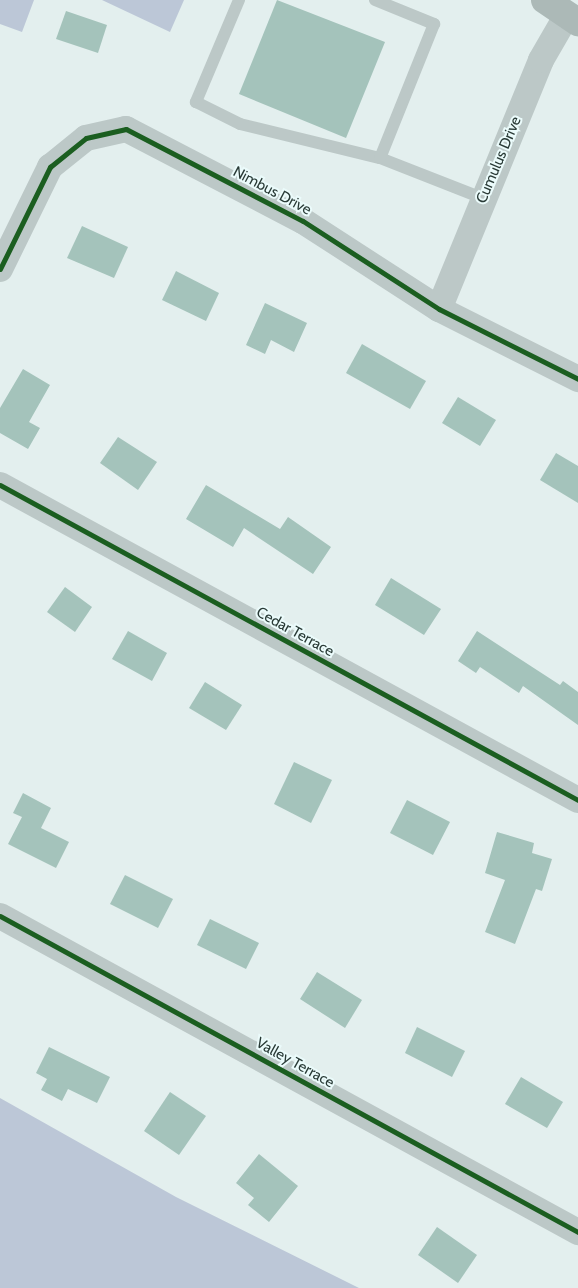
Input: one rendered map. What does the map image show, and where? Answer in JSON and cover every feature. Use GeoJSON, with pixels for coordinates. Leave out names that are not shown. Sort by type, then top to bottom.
{"type":"FeatureCollection","features":[{"type":"Feature","properties":{"kind":"street","name":"Cumulus Drive"},"geometry":{"type":"LineString","coordinates":[[439,308],[482,198],[563,12]]}},
{"type":"Feature","properties":{"kind":"street","name":"Nimbus Drive"},"geometry":{"type":"LineString","coordinates":[[0,269],[50,166],[86,138],[126,129],[303,221],[439,308],[578,379]]}},
{"type":"Feature","properties":{"kind":"street","name":"Cedar Terrace"},"geometry":{"type":"LineString","coordinates":[[0,486],[578,800]]}},
{"type":"Feature","properties":{"kind":"street","name":"Valley Terrace"},"geometry":{"type":"LineString","coordinates":[[0,916],[578,1232]]}},
{"type":"Feature","properties":{"kind":"lane"},"geometry":{"type":"LineString","coordinates":[[239,0],[196,102],[240,124],[380,158],[482,198]]}},
{"type":"Feature","properties":{"kind":"lane"},"geometry":{"type":"LineString","coordinates":[[375,0],[434,24],[380,158]]}},
{"type":"Feature","properties":{"kind":"shaded area"},"geometry":{"type":"Polygon","coordinates":[[[0,0],[34,0],[22,32],[0,24],[0,0]]]}},
{"type":"Feature","properties":{"kind":"shaded area"},"geometry":{"type":"Polygon","coordinates":[[[102,0],[184,0],[170,32],[102,0]]]}},
{"type":"Feature","properties":{"kind":"shaded area"},"geometry":{"type":"Polygon","coordinates":[[[0,1098],[176,1197],[359,1288],[0,1288],[0,1098]]]}},
{"type":"Feature","properties":{"kind":"building"},"geometry":{"type":"Polygon","coordinates":[[[277,0],[385,42],[346,138],[239,94],[277,0]]]}},
{"type":"Feature","properties":{"kind":"building"},"geometry":{"type":"Polygon","coordinates":[[[66,11],[107,25],[98,53],[56,39],[66,11]]]}},
{"type":"Feature","properties":{"kind":"building"},"geometry":{"type":"Polygon","coordinates":[[[82,226],[128,247],[114,278],[67,258],[82,226]]]}},
{"type":"Feature","properties":{"kind":"building"},"geometry":{"type":"Polygon","coordinates":[[[176,271],[219,293],[206,321],[162,300],[176,271]]]}},
{"type":"Feature","properties":{"kind":"building"},"geometry":{"type":"Polygon","coordinates":[[[265,303],[307,323],[294,352],[271,340],[265,354],[246,345],[265,303]]]}},
{"type":"Feature","properties":{"kind":"building"},"geometry":{"type":"Polygon","coordinates":[[[362,344],[426,381],[410,409],[346,373],[362,344]]]}},
{"type":"Feature","properties":{"kind":"building"},"geometry":{"type":"Polygon","coordinates":[[[23,369],[50,385],[29,422],[40,428],[28,449],[0,433],[0,408],[23,369]]]}},
{"type":"Feature","properties":{"kind":"building"},"geometry":{"type":"Polygon","coordinates":[[[458,397],[496,420],[480,446],[442,423],[458,397]]]}},
{"type":"Feature","properties":{"kind":"building"},"geometry":{"type":"Polygon","coordinates":[[[118,437],[157,462],[138,490],[100,463],[118,437]]]}},
{"type":"Feature","properties":{"kind":"building"},"geometry":{"type":"Polygon","coordinates":[[[556,453],[578,466],[578,503],[540,480],[556,453]]]}},
{"type":"Feature","properties":{"kind":"building"},"geometry":{"type":"Polygon","coordinates":[[[206,485],[280,529],[288,517],[331,547],[313,574],[244,528],[233,547],[186,519],[206,485]]]}},
{"type":"Feature","properties":{"kind":"building"},"geometry":{"type":"Polygon","coordinates":[[[391,578],[441,609],[424,635],[375,605],[391,578]]]}},
{"type":"Feature","properties":{"kind":"building"},"geometry":{"type":"Polygon","coordinates":[[[65,587],[92,607],[75,632],[47,612],[65,587]]]}},
{"type":"Feature","properties":{"kind":"building"},"geometry":{"type":"Polygon","coordinates":[[[128,631],[167,653],[152,681],[112,659],[128,631]]]}},
{"type":"Feature","properties":{"kind":"building"},"geometry":{"type":"Polygon","coordinates":[[[477,631],[560,685],[563,681],[578,692],[578,725],[523,686],[519,693],[480,667],[476,673],[458,661],[477,631]]]}},
{"type":"Feature","properties":{"kind":"building"},"geometry":{"type":"Polygon","coordinates":[[[205,682],[242,705],[226,730],[189,708],[205,682]]]}},
{"type":"Feature","properties":{"kind":"building"},"geometry":{"type":"Polygon","coordinates":[[[294,762],[332,780],[311,823],[274,804],[294,762]]]}},
{"type":"Feature","properties":{"kind":"building"},"geometry":{"type":"Polygon","coordinates":[[[23,793],[51,808],[41,828],[69,842],[56,868],[8,844],[22,817],[13,813],[23,793]]]}},
{"type":"Feature","properties":{"kind":"building"},"geometry":{"type":"Polygon","coordinates":[[[407,800],[450,822],[433,855],[390,833],[407,800]]]}},
{"type":"Feature","properties":{"kind":"building"},"geometry":{"type":"Polygon","coordinates":[[[497,832],[534,843],[532,853],[552,859],[542,891],[536,889],[515,944],[485,932],[505,880],[485,873],[497,832]]]}},
{"type":"Feature","properties":{"kind":"building"},"geometry":{"type":"Polygon","coordinates":[[[125,875],[173,899],[158,928],[110,904],[125,875]]]}},
{"type":"Feature","properties":{"kind":"building"},"geometry":{"type":"Polygon","coordinates":[[[210,919],[259,943],[246,969],[197,945],[210,919]]]}},
{"type":"Feature","properties":{"kind":"building"},"geometry":{"type":"Polygon","coordinates":[[[317,972],[362,1000],[345,1028],[300,999],[317,972]]]}},
{"type":"Feature","properties":{"kind":"building"},"geometry":{"type":"Polygon","coordinates":[[[417,1027],[465,1051],[452,1077],[405,1053],[417,1027]]]}},
{"type":"Feature","properties":{"kind":"building"},"geometry":{"type":"Polygon","coordinates":[[[49,1047],[110,1077],[97,1103],[68,1089],[62,1101],[41,1090],[47,1079],[36,1073],[49,1047]]]}},
{"type":"Feature","properties":{"kind":"building"},"geometry":{"type":"Polygon","coordinates":[[[521,1077],[563,1102],[547,1128],[505,1104],[521,1077]]]}},
{"type":"Feature","properties":{"kind":"building"},"geometry":{"type":"Polygon","coordinates":[[[170,1092],[206,1116],[179,1155],[144,1131],[170,1092]]]}},
{"type":"Feature","properties":{"kind":"building"},"geometry":{"type":"Polygon","coordinates":[[[259,1154],[298,1186],[269,1222],[248,1205],[254,1198],[236,1183],[259,1154]]]}},
{"type":"Feature","properties":{"kind":"building"},"geometry":{"type":"Polygon","coordinates":[[[437,1227],[477,1255],[458,1283],[418,1255],[437,1227]]]}},
{"type":"Feature","properties":{"kind":"cycle path"},"geometry":{"type":"LineString","coordinates":[[0,269],[50,167],[86,138],[126,129],[303,221],[439,309],[578,379]]}},
{"type":"Feature","properties":{"kind":"cycle path"},"geometry":{"type":"LineString","coordinates":[[0,485],[578,800]]}},
{"type":"Feature","properties":{"kind":"cycle path"},"geometry":{"type":"LineString","coordinates":[[0,916],[578,1232]]}}]}
